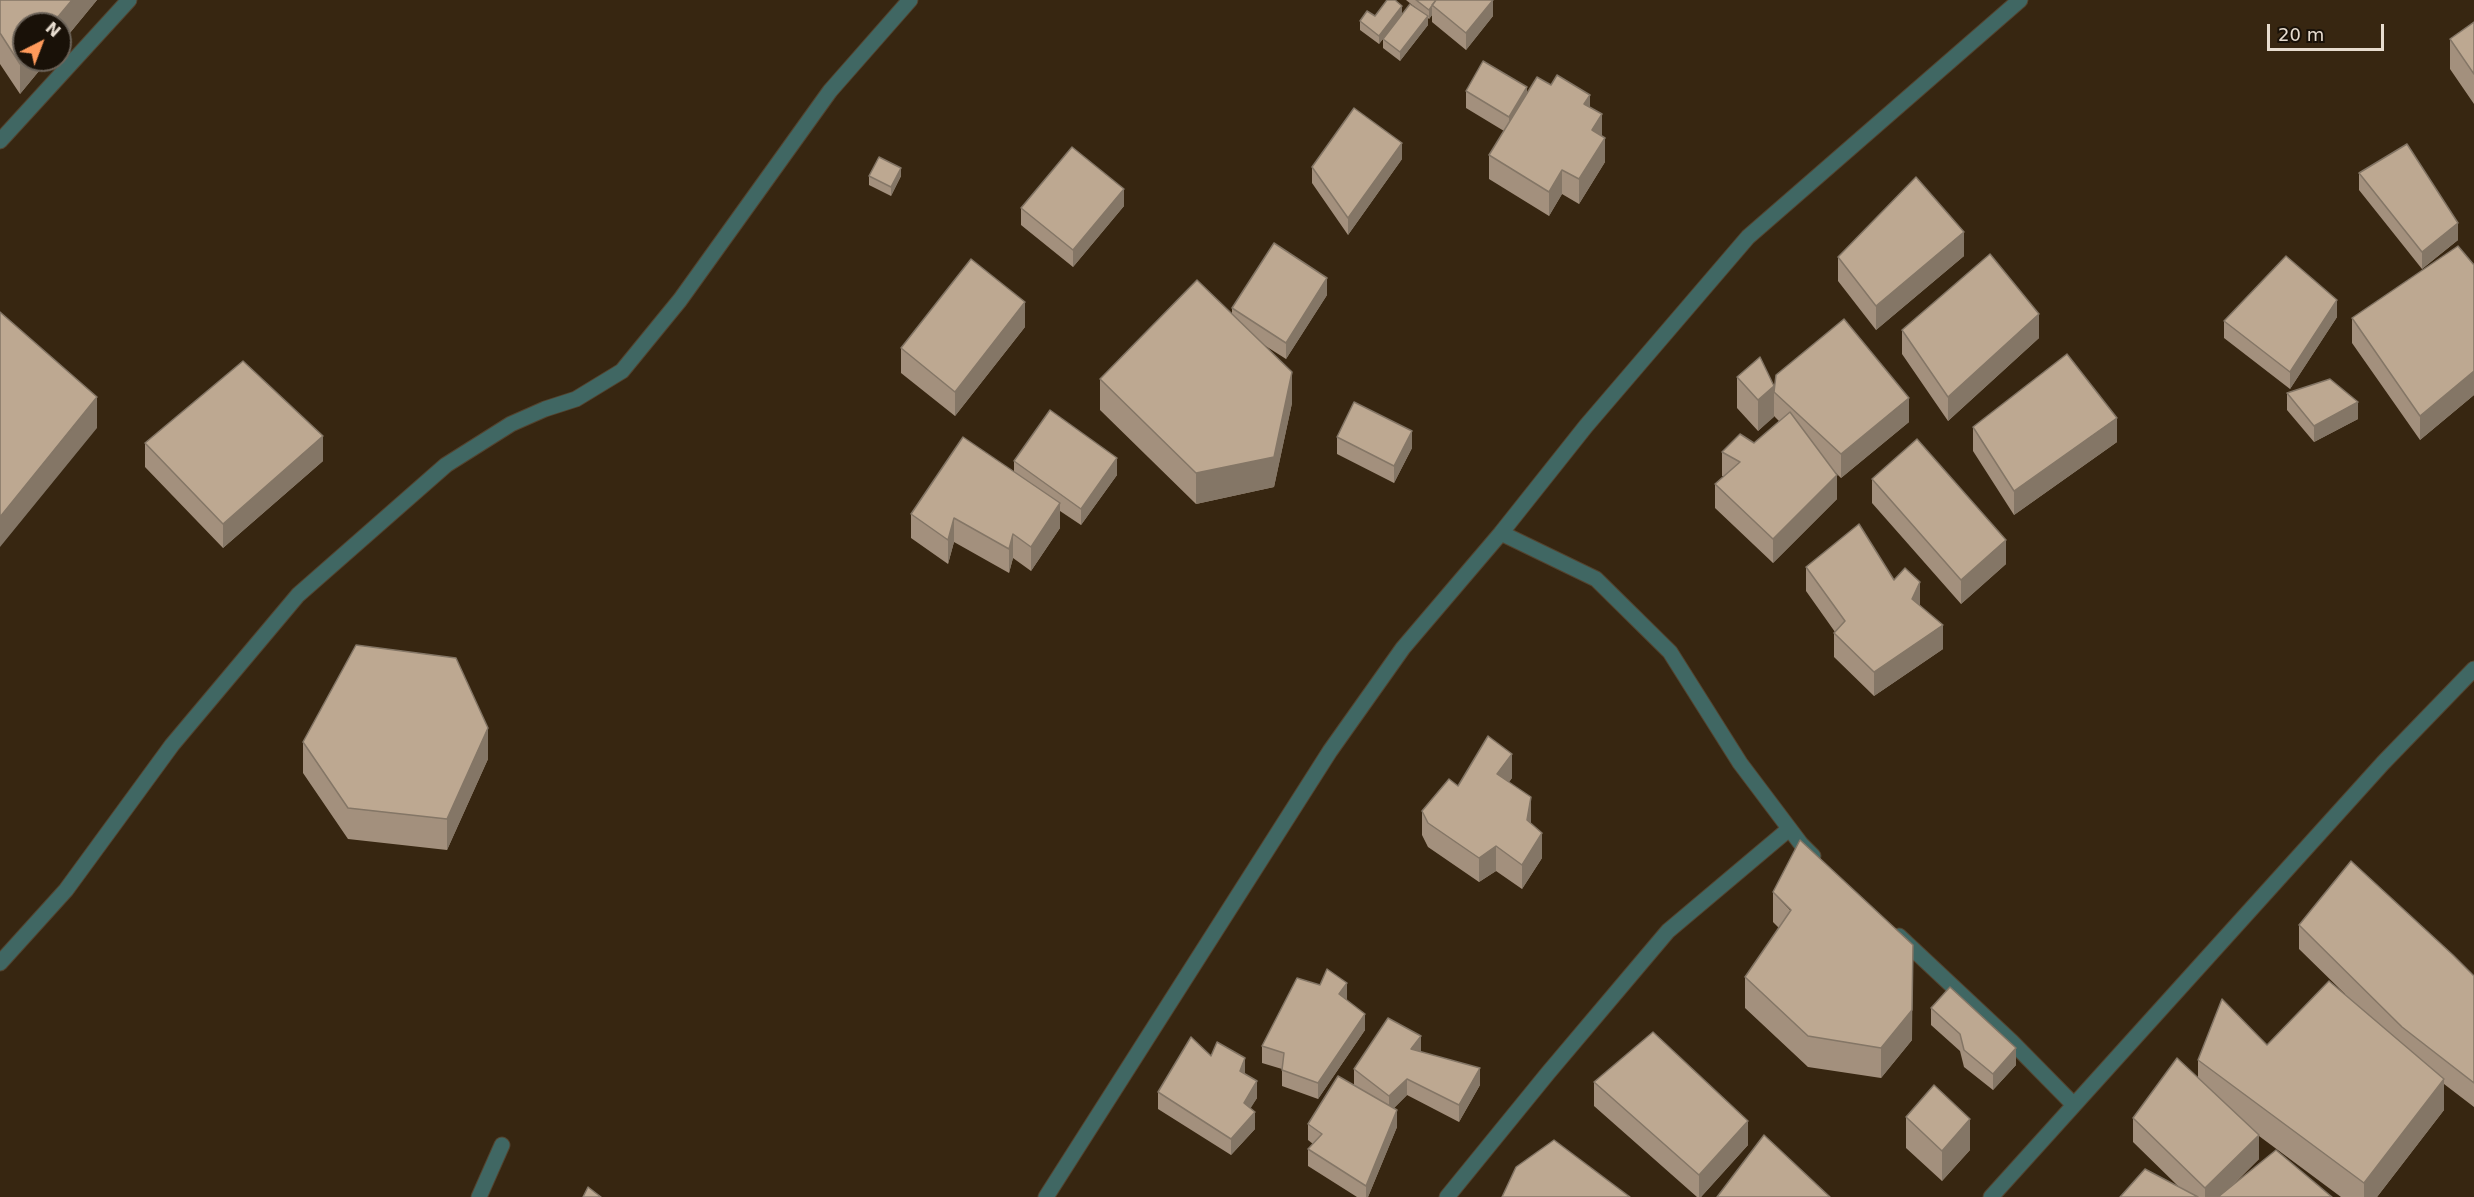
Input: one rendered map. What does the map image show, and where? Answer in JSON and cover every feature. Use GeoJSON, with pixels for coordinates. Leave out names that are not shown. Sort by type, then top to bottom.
{"type":"FeatureCollection","features":[{"type":"Feature","properties":{"kind":"street"},"geometry":{"type":"LineString","coordinates":[[0,141],[129,0]]}},
{"type":"Feature","properties":{"kind":"street"},"geometry":{"type":"LineString","coordinates":[[0,963],[66,890],[172,745],[298,595],[446,465],[512,424],[545,409],[576,399],[622,371],[680,300],[830,91],[910,0]]}},
{"type":"Feature","properties":{"kind":"street"},"geometry":{"type":"LineString","coordinates":[[1046,1197],[1330,751],[1403,648],[1501,533],[1586,426],[1748,237],[2020,0]]}},
{"type":"Feature","properties":{"kind":"street"},"geometry":{"type":"LineString","coordinates":[[1501,533],[1596,579],[1670,652],[1740,763],[1801,844],[1825,867]]}},
{"type":"Feature","properties":{"kind":"street"},"geometry":{"type":"LineString","coordinates":[[1990,1197],[2383,764],[2474,669]]}},
{"type":"Feature","properties":{"kind":"street"},"geometry":{"type":"LineString","coordinates":[[1447,1197],[1668,931],[1789,829]]}},
{"type":"Feature","properties":{"kind":"street"},"geometry":{"type":"LineString","coordinates":[[1890,928],[2012,1042],[2074,1105]]}},
{"type":"Feature","properties":{"kind":"street"},"geometry":{"type":"LineString","coordinates":[[479,1197],[502,1145]]}},
{"type":"Feature","properties":{"kind":"building"},"geometry":{"type":"Polygon","coordinates":[[[0,0],[72,0],[62,12],[12,12],[12,52],[0,33],[0,0]]]}},
{"type":"Feature","properties":{"kind":"building"},"geometry":{"type":"Polygon","coordinates":[[[1387,0],[1395,0],[1402,6],[1379,36],[1360,21],[1367,11],[1375,16],[1387,0]]]}},
{"type":"Feature","properties":{"kind":"building"},"geometry":{"type":"Polygon","coordinates":[[[1416,0],[1436,0],[1429,10],[1416,0]]]}},
{"type":"Feature","properties":{"kind":"building"},"geometry":{"type":"Polygon","coordinates":[[[1436,0],[1493,0],[1466,33],[1432,5],[1436,0]]]}},
{"type":"Feature","properties":{"kind":"building"},"geometry":{"type":"Polygon","coordinates":[[[1410,4],[1428,16],[1400,52],[1383,39],[1410,4]]]}},
{"type":"Feature","properties":{"kind":"building"},"geometry":{"type":"Polygon","coordinates":[[[2474,22],[2474,74],[2450,39],[2474,22]]]}},
{"type":"Feature","properties":{"kind":"building"},"geometry":{"type":"Polygon","coordinates":[[[1483,61],[1527,87],[1509,117],[1466,91],[1483,61]]]}},
{"type":"Feature","properties":{"kind":"building"},"geometry":{"type":"Polygon","coordinates":[[[1557,75],[1590,95],[1584,104],[1602,114],[1592,130],[1605,138],[1579,179],[1562,170],[1549,192],[1489,155],[1537,77],[1551,85],[1557,75]]]}},
{"type":"Feature","properties":{"kind":"building"},"geometry":{"type":"Polygon","coordinates":[[[1354,108],[1402,143],[1348,218],[1312,167],[1354,108]]]}},
{"type":"Feature","properties":{"kind":"building"},"geometry":{"type":"Polygon","coordinates":[[[2407,144],[2458,223],[2422,252],[2359,173],[2407,144]]]}},
{"type":"Feature","properties":{"kind":"building"},"geometry":{"type":"Polygon","coordinates":[[[1072,147],[1124,189],[1073,250],[1021,208],[1072,147]]]}},
{"type":"Feature","properties":{"kind":"building"},"geometry":{"type":"Polygon","coordinates":[[[879,157],[901,168],[891,187],[869,176],[879,157]]]}},
{"type":"Feature","properties":{"kind":"building"},"geometry":{"type":"Polygon","coordinates":[[[1916,177],[1964,232],[1876,306],[1838,257],[1916,177]]]}},
{"type":"Feature","properties":{"kind":"building"},"geometry":{"type":"Polygon","coordinates":[[[1274,243],[1327,278],[1286,343],[1232,308],[1274,243]]]}},
{"type":"Feature","properties":{"kind":"building"},"geometry":{"type":"Polygon","coordinates":[[[2458,246],[2474,265],[2474,371],[2420,416],[2352,318],[2458,246]]]}},
{"type":"Feature","properties":{"kind":"building"},"geometry":{"type":"Polygon","coordinates":[[[1990,254],[2039,314],[1948,397],[1902,330],[1990,254]]]}},
{"type":"Feature","properties":{"kind":"building"},"geometry":{"type":"Polygon","coordinates":[[[2286,256],[2337,300],[2290,372],[2224,321],[2286,256]]]}},
{"type":"Feature","properties":{"kind":"building"},"geometry":{"type":"Polygon","coordinates":[[[971,259],[1025,302],[955,392],[901,348],[971,259]]]}},
{"type":"Feature","properties":{"kind":"building"},"geometry":{"type":"Polygon","coordinates":[[[1197,280],[1292,372],[1274,457],[1196,473],[1100,379],[1197,280]]]}},
{"type":"Feature","properties":{"kind":"building"},"geometry":{"type":"Polygon","coordinates":[[[0,312],[97,397],[0,517],[0,312]]]}},
{"type":"Feature","properties":{"kind":"building"},"geometry":{"type":"Polygon","coordinates":[[[1844,319],[1909,398],[1841,454],[1774,392],[1776,375],[1844,319]]]}},
{"type":"Feature","properties":{"kind":"building"},"geometry":{"type":"Polygon","coordinates":[[[2067,354],[2117,418],[2014,491],[1973,427],[2067,354]]]}},
{"type":"Feature","properties":{"kind":"building"},"geometry":{"type":"Polygon","coordinates":[[[1760,357],[1774,386],[1758,400],[1737,377],[1760,357]]]}},
{"type":"Feature","properties":{"kind":"building"},"geometry":{"type":"Polygon","coordinates":[[[243,361],[323,436],[223,524],[145,443],[243,361]]]}},
{"type":"Feature","properties":{"kind":"building"},"geometry":{"type":"Polygon","coordinates":[[[2330,379],[2358,402],[2314,426],[2287,393],[2330,379]]]}},
{"type":"Feature","properties":{"kind":"building"},"geometry":{"type":"Polygon","coordinates":[[[1354,402],[1412,431],[1394,466],[1337,437],[1354,402]]]}},
{"type":"Feature","properties":{"kind":"building"},"geometry":{"type":"Polygon","coordinates":[[[1050,410],[1117,458],[1081,509],[1014,461],[1050,410]]]}},
{"type":"Feature","properties":{"kind":"building"},"geometry":{"type":"Polygon","coordinates":[[[1790,412],[1837,475],[1773,539],[1715,484],[1740,462],[1722,452],[1740,434],[1754,443],[1790,412]]]}},
{"type":"Feature","properties":{"kind":"building"},"geometry":{"type":"Polygon","coordinates":[[[963,437],[1060,503],[1031,547],[1013,534],[1009,549],[954,518],[948,540],[911,514],[963,437]]]}},
{"type":"Feature","properties":{"kind":"building"},"geometry":{"type":"Polygon","coordinates":[[[1917,439],[2006,540],[1961,580],[1872,479],[1917,439]]]}},
{"type":"Feature","properties":{"kind":"building"},"geometry":{"type":"Polygon","coordinates":[[[1859,524],[1894,580],[1905,568],[1920,582],[1912,599],[1943,625],[1874,672],[1834,633],[1845,621],[1806,567],[1859,524]]]}},
{"type":"Feature","properties":{"kind":"building"},"geometry":{"type":"Polygon","coordinates":[[[356,645],[456,658],[488,728],[447,819],[348,808],[303,742],[356,645]]]}},
{"type":"Feature","properties":{"kind":"building"},"geometry":{"type":"Polygon","coordinates":[[[1488,736],[1512,754],[1497,774],[1531,797],[1527,820],[1542,833],[1522,865],[1496,846],[1479,858],[1428,823],[1422,811],[1449,779],[1458,786],[1488,736]]]}},
{"type":"Feature","properties":{"kind":"building"},"geometry":{"type":"Polygon","coordinates":[[[1800,840],[1913,945],[1912,1010],[1881,1048],[1808,1036],[1745,977],[1791,910],[1773,892],[1800,840]]]}},
{"type":"Feature","properties":{"kind":"building"},"geometry":{"type":"Polygon","coordinates":[[[2351,861],[2474,976],[2474,1083],[2402,1027],[2299,925],[2351,861]]]}},
{"type":"Feature","properties":{"kind":"building"},"geometry":{"type":"Polygon","coordinates":[[[1327,969],[1347,983],[1339,994],[1365,1014],[1318,1083],[1282,1070],[1284,1053],[1262,1046],[1297,978],[1320,985],[1327,969]]]}},
{"type":"Feature","properties":{"kind":"building"},"geometry":{"type":"Polygon","coordinates":[[[2329,981],[2444,1079],[2364,1183],[2198,1060],[2222,999],[2267,1045],[2329,981]]]}},
{"type":"Feature","properties":{"kind":"building"},"geometry":{"type":"Polygon","coordinates":[[[1950,987],[2016,1048],[1993,1074],[1964,1050],[1960,1034],[1931,1008],[1950,987]]]}},
{"type":"Feature","properties":{"kind":"building"},"geometry":{"type":"Polygon","coordinates":[[[1388,1018],[1421,1036],[1411,1049],[1480,1068],[1459,1105],[1407,1079],[1389,1096],[1354,1069],[1388,1018]]]}},
{"type":"Feature","properties":{"kind":"building"},"geometry":{"type":"Polygon","coordinates":[[[1653,1032],[1748,1121],[1699,1175],[1594,1082],[1653,1032]]]}},
{"type":"Feature","properties":{"kind":"building"},"geometry":{"type":"Polygon","coordinates":[[[1191,1037],[1211,1056],[1217,1042],[1245,1058],[1240,1071],[1257,1081],[1244,1103],[1255,1112],[1231,1139],[1158,1092],[1191,1037]]]}},
{"type":"Feature","properties":{"kind":"building"},"geometry":{"type":"Polygon","coordinates":[[[2177,1058],[2259,1135],[2205,1188],[2133,1118],[2177,1058]]]}},
{"type":"Feature","properties":{"kind":"building"},"geometry":{"type":"Polygon","coordinates":[[[1338,1076],[1397,1110],[1366,1186],[1308,1149],[1322,1134],[1308,1124],[1338,1076]]]}},
{"type":"Feature","properties":{"kind":"building"},"geometry":{"type":"Polygon","coordinates":[[[1934,1085],[1970,1119],[1942,1151],[1906,1117],[1934,1085]]]}},
{"type":"Feature","properties":{"kind":"building"},"geometry":{"type":"Polygon","coordinates":[[[1764,1135],[1830,1197],[1717,1197],[1764,1135]]]}},
{"type":"Feature","properties":{"kind":"building"},"geometry":{"type":"Polygon","coordinates":[[[1554,1140],[1630,1197],[1502,1197],[1516,1167],[1554,1140]]]}},
{"type":"Feature","properties":{"kind":"building"},"geometry":{"type":"Polygon","coordinates":[[[2276,1150],[2332,1197],[2218,1197],[2276,1150]]]}},
{"type":"Feature","properties":{"kind":"building"},"geometry":{"type":"Polygon","coordinates":[[[2145,1169],[2198,1197],[2120,1197],[2145,1169]]]}},
{"type":"Feature","properties":{"kind":"building"},"geometry":{"type":"Polygon","coordinates":[[[588,1187],[601,1197],[583,1197],[588,1187]]]}}]}
